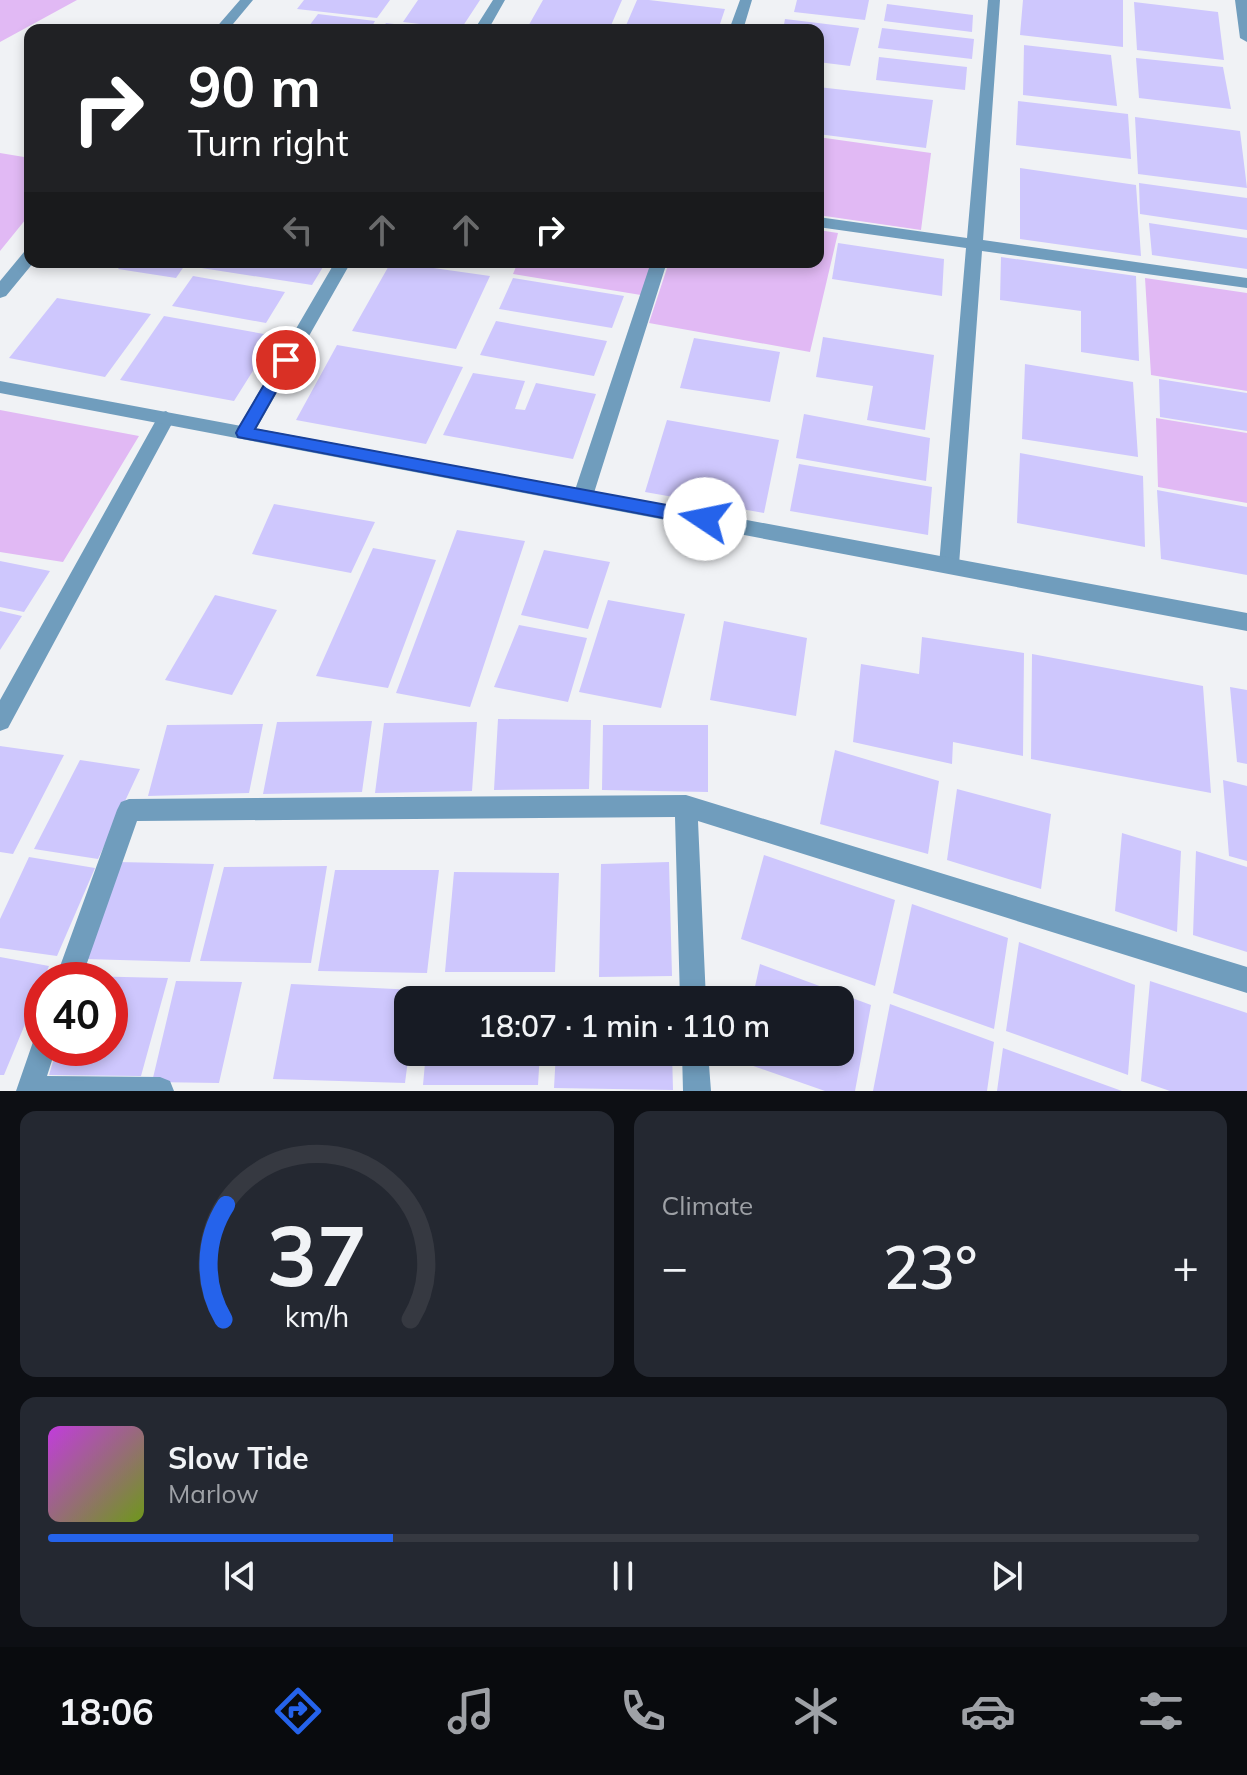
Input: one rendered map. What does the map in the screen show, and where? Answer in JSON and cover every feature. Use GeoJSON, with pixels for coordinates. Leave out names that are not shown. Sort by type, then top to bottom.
{"type":"FeatureCollection","features":[{"type":"Feature","properties":{"kind":"street"},"geometry":{"type":"LineString","coordinates":[[226,24],[247,0]]}},
{"type":"Feature","properties":{"kind":"street"},"geometry":{"type":"LineString","coordinates":[[485,24],[499,0]]}},
{"type":"Feature","properties":{"kind":"street"},"geometry":{"type":"LineString","coordinates":[[738,24],[746,0]]}},
{"type":"Feature","properties":{"kind":"street"},"geometry":{"type":"LineString","coordinates":[[949,565],[994,0]]}},
{"type":"Feature","properties":{"kind":"street"},"geometry":{"type":"LineString","coordinates":[[1241,0],[1247,38]]}},
{"type":"Feature","properties":{"kind":"street"},"geometry":{"type":"LineString","coordinates":[[824,223],[1247,283]]}},
{"type":"Feature","properties":{"kind":"street"},"geometry":{"type":"LineString","coordinates":[[0,292],[24,263]]}},
{"type":"Feature","properties":{"kind":"street"},"geometry":{"type":"LineString","coordinates":[[244,433],[340,268]]}},
{"type":"Feature","properties":{"kind":"street"},"geometry":{"type":"LineString","coordinates":[[583,496],[657,268]]}},
{"type":"Feature","properties":{"kind":"street"},"geometry":{"type":"LineString","coordinates":[[0,387],[1247,622]]}},
{"type":"Feature","properties":{"kind":"street"},"geometry":{"type":"LineString","coordinates":[[0,721],[166,418]]}},
{"type":"Feature","properties":{"kind":"street"},"geometry":{"type":"LineString","coordinates":[[74,962],[129,810],[686,806],[1247,980]]}},
{"type":"Feature","properties":{"kind":"street"},"geometry":{"type":"LineString","coordinates":[[686,806],[692,986]]}},
{"type":"Feature","properties":{"kind":"street"},"geometry":{"type":"LineString","coordinates":[[37,1066],[29,1089],[160,1091]]}},
{"type":"Feature","properties":{"kind":"street"},"geometry":{"type":"LineString","coordinates":[[696,1066],[697,1091]]}},
{"type":"Feature","properties":{"kind":"shaded area"},"geometry":{"type":"Polygon","coordinates":[[[0,0],[77,0],[33,24],[24,24],[24,29],[0,42],[0,0]]]}},
{"type":"Feature","properties":{"kind":"shaded area"},"geometry":{"type":"Polygon","coordinates":[[[824,138],[931,153],[921,230],[824,216],[824,138]]]}},
{"type":"Feature","properties":{"kind":"shaded area"},"geometry":{"type":"Polygon","coordinates":[[[0,153],[24,157],[24,221],[0,251],[0,153]]]}},
{"type":"Feature","properties":{"kind":"shaded area"},"geometry":{"type":"Polygon","coordinates":[[[824,231],[838,233],[810,352],[649,323],[667,268],[824,268],[824,231]]]}},
{"type":"Feature","properties":{"kind":"shaded area"},"geometry":{"type":"Polygon","coordinates":[[[516,268],[650,268],[641,295],[513,274],[516,268]]]}},
{"type":"Feature","properties":{"kind":"shaded area"},"geometry":{"type":"Polygon","coordinates":[[[1145,278],[1247,293],[1247,391],[1151,375],[1145,278]]]}},
{"type":"Feature","properties":{"kind":"shaded area"},"geometry":{"type":"Polygon","coordinates":[[[0,410],[139,436],[63,562],[0,552],[0,410]]]}},
{"type":"Feature","properties":{"kind":"shaded area"},"geometry":{"type":"Polygon","coordinates":[[[1156,418],[1247,433],[1247,503],[1158,487],[1156,418]]]}},
{"type":"Feature","properties":{"kind":"building"},"geometry":{"type":"Polygon","coordinates":[[[304,0],[390,0],[377,18],[297,9],[304,0]]]}},
{"type":"Feature","properties":{"kind":"building"},"geometry":{"type":"Polygon","coordinates":[[[418,0],[480,0],[464,24],[403,22],[418,0]]]}},
{"type":"Feature","properties":{"kind":"building"},"geometry":{"type":"Polygon","coordinates":[[[543,0],[622,0],[612,24],[529,24],[543,0]]]}},
{"type":"Feature","properties":{"kind":"building"},"geometry":{"type":"Polygon","coordinates":[[[637,0],[725,9],[720,24],[627,24],[637,0]]]}},
{"type":"Feature","properties":{"kind":"building"},"geometry":{"type":"Polygon","coordinates":[[[797,0],[869,0],[865,20],[794,12],[797,0]]]}},
{"type":"Feature","properties":{"kind":"building"},"geometry":{"type":"Polygon","coordinates":[[[1023,0],[1123,0],[1123,47],[1020,35],[1023,0]]]}},
{"type":"Feature","properties":{"kind":"building"},"geometry":{"type":"Polygon","coordinates":[[[1134,2],[1218,12],[1224,60],[1137,50],[1134,2]]]}},
{"type":"Feature","properties":{"kind":"building"},"geometry":{"type":"Polygon","coordinates":[[[887,4],[973,15],[972,32],[884,21],[887,4]]]}},
{"type":"Feature","properties":{"kind":"building"},"geometry":{"type":"Polygon","coordinates":[[[318,14],[375,21],[373,24],[310,24],[318,14]]]}},
{"type":"Feature","properties":{"kind":"building"},"geometry":{"type":"Polygon","coordinates":[[[785,19],[859,28],[850,66],[824,63],[824,24],[784,24],[785,19]]]}},
{"type":"Feature","properties":{"kind":"building"},"geometry":{"type":"Polygon","coordinates":[[[882,28],[974,39],[972,59],[878,48],[882,28]]]}},
{"type":"Feature","properties":{"kind":"building"},"geometry":{"type":"Polygon","coordinates":[[[1024,45],[1111,55],[1117,106],[1023,95],[1024,45]]]}},
{"type":"Feature","properties":{"kind":"building"},"geometry":{"type":"Polygon","coordinates":[[[879,57],[967,67],[965,90],[876,80],[879,57]]]}},
{"type":"Feature","properties":{"kind":"building"},"geometry":{"type":"Polygon","coordinates":[[[1136,58],[1223,67],[1231,109],[1139,98],[1136,58]]]}},
{"type":"Feature","properties":{"kind":"building"},"geometry":{"type":"Polygon","coordinates":[[[824,88],[933,100],[926,148],[824,135],[824,88]]]}},
{"type":"Feature","properties":{"kind":"building"},"geometry":{"type":"Polygon","coordinates":[[[1018,101],[1128,114],[1131,159],[1016,145],[1018,101]]]}},
{"type":"Feature","properties":{"kind":"building"},"geometry":{"type":"Polygon","coordinates":[[[1135,117],[1240,131],[1247,188],[1138,174],[1135,117]]]}},
{"type":"Feature","properties":{"kind":"building"},"geometry":{"type":"Polygon","coordinates":[[[1020,168],[1136,185],[1141,256],[1020,239],[1020,168]]]}},
{"type":"Feature","properties":{"kind":"building"},"geometry":{"type":"Polygon","coordinates":[[[1139,183],[1247,198],[1247,230],[1140,214],[1139,183]]]}},
{"type":"Feature","properties":{"kind":"building"},"geometry":{"type":"Polygon","coordinates":[[[1149,223],[1247,238],[1247,269],[1152,255],[1149,223]]]}},
{"type":"Feature","properties":{"kind":"building"},"geometry":{"type":"Polygon","coordinates":[[[838,243],[944,259],[942,296],[832,279],[838,243]]]}},
{"type":"Feature","properties":{"kind":"building"},"geometry":{"type":"Polygon","coordinates":[[[1001,257],[1136,276],[1139,361],[1081,352],[1081,311],[1000,300],[1001,257]]]}},
{"type":"Feature","properties":{"kind":"building"},"geometry":{"type":"Polygon","coordinates":[[[119,268],[183,268],[176,278],[119,268]]]}},
{"type":"Feature","properties":{"kind":"building"},"geometry":{"type":"Polygon","coordinates":[[[202,268],[322,268],[312,285],[202,268]]]}},
{"type":"Feature","properties":{"kind":"building"},"geometry":{"type":"Polygon","coordinates":[[[388,268],[433,268],[490,276],[456,349],[352,331],[388,268]]]}},
{"type":"Feature","properties":{"kind":"building"},"geometry":{"type":"Polygon","coordinates":[[[193,276],[285,292],[266,323],[172,306],[193,276]]]}},
{"type":"Feature","properties":{"kind":"building"},"geometry":{"type":"Polygon","coordinates":[[[513,278],[624,296],[612,328],[499,309],[513,278]]]}},
{"type":"Feature","properties":{"kind":"building"},"geometry":{"type":"Polygon","coordinates":[[[57,298],[151,314],[105,377],[9,358],[57,298]]]}},
{"type":"Feature","properties":{"kind":"building"},"geometry":{"type":"Polygon","coordinates":[[[164,316],[275,336],[234,401],[120,380],[164,316]]]}},
{"type":"Feature","properties":{"kind":"building"},"geometry":{"type":"Polygon","coordinates":[[[496,321],[607,341],[594,376],[480,355],[496,321]]]}},
{"type":"Feature","properties":{"kind":"building"},"geometry":{"type":"Polygon","coordinates":[[[823,337],[934,355],[925,430],[867,420],[873,386],[816,377],[823,337]]]}},
{"type":"Feature","properties":{"kind":"building"},"geometry":{"type":"Polygon","coordinates":[[[694,338],[780,352],[770,402],[680,388],[694,338]]]}},
{"type":"Feature","properties":{"kind":"building"},"geometry":{"type":"Polygon","coordinates":[[[337,345],[463,367],[426,444],[296,420],[337,345]]]}},
{"type":"Feature","properties":{"kind":"building"},"geometry":{"type":"Polygon","coordinates":[[[1025,364],[1133,382],[1138,457],[1022,439],[1025,364]]]}},
{"type":"Feature","properties":{"kind":"building"},"geometry":{"type":"Polygon","coordinates":[[[473,373],[525,381],[515,409],[525,410],[536,383],[596,394],[573,459],[443,435],[473,373]]]}},
{"type":"Feature","properties":{"kind":"building"},"geometry":{"type":"Polygon","coordinates":[[[1159,379],[1247,393],[1247,431],[1160,417],[1159,379]]]}},
{"type":"Feature","properties":{"kind":"building"},"geometry":{"type":"Polygon","coordinates":[[[804,414],[930,438],[926,481],[796,458],[804,414]]]}},
{"type":"Feature","properties":{"kind":"building"},"geometry":{"type":"Polygon","coordinates":[[[667,420],[779,440],[764,513],[645,492],[667,420]]]}},
{"type":"Feature","properties":{"kind":"building"},"geometry":{"type":"Polygon","coordinates":[[[1020,453],[1143,476],[1145,547],[1017,523],[1020,453]]]}},
{"type":"Feature","properties":{"kind":"building"},"geometry":{"type":"Polygon","coordinates":[[[799,464],[932,487],[928,535],[790,511],[799,464]]]}},
{"type":"Feature","properties":{"kind":"building"},"geometry":{"type":"Polygon","coordinates":[[[1157,490],[1247,507],[1247,575],[1161,559],[1157,490]]]}},
{"type":"Feature","properties":{"kind":"building"},"geometry":{"type":"Polygon","coordinates":[[[274,504],[375,522],[351,573],[252,554],[274,504]]]}},
{"type":"Feature","properties":{"kind":"building"},"geometry":{"type":"Polygon","coordinates":[[[457,530],[525,541],[470,707],[396,693],[457,530]]]}},
{"type":"Feature","properties":{"kind":"building"},"geometry":{"type":"Polygon","coordinates":[[[373,548],[436,560],[388,688],[316,676],[373,548]]]}},
{"type":"Feature","properties":{"kind":"building"},"geometry":{"type":"Polygon","coordinates":[[[544,550],[610,562],[588,629],[521,615],[544,550]]]}},
{"type":"Feature","properties":{"kind":"building"},"geometry":{"type":"Polygon","coordinates":[[[0,561],[50,571],[24,612],[0,607],[0,561]]]}},
{"type":"Feature","properties":{"kind":"building"},"geometry":{"type":"Polygon","coordinates":[[[215,595],[277,610],[232,695],[165,680],[215,595]]]}},
{"type":"Feature","properties":{"kind":"building"},"geometry":{"type":"Polygon","coordinates":[[[608,600],[685,614],[661,708],[579,692],[608,600]]]}},
{"type":"Feature","properties":{"kind":"building"},"geometry":{"type":"Polygon","coordinates":[[[0,611],[22,616],[0,650],[0,611]]]}},
{"type":"Feature","properties":{"kind":"building"},"geometry":{"type":"Polygon","coordinates":[[[724,621],[807,638],[796,716],[710,700],[724,621]]]}},
{"type":"Feature","properties":{"kind":"building"},"geometry":{"type":"Polygon","coordinates":[[[519,625],[587,638],[568,702],[494,687],[519,625]]]}},
{"type":"Feature","properties":{"kind":"building"},"geometry":{"type":"Polygon","coordinates":[[[922,637],[1024,653],[1023,756],[953,742],[952,764],[853,742],[861,664],[919,674],[922,637]]]}},
{"type":"Feature","properties":{"kind":"building"},"geometry":{"type":"Polygon","coordinates":[[[1032,654],[1203,686],[1211,793],[1031,759],[1032,654]]]}},
{"type":"Feature","properties":{"kind":"building"},"geometry":{"type":"Polygon","coordinates":[[[1230,687],[1247,690],[1247,764],[1237,762],[1230,687]]]}},
{"type":"Feature","properties":{"kind":"building"},"geometry":{"type":"Polygon","coordinates":[[[498,719],[591,720],[589,789],[494,790],[498,719]]]}},
{"type":"Feature","properties":{"kind":"building"},"geometry":{"type":"Polygon","coordinates":[[[372,721],[362,792],[263,794],[277,722],[372,721]]]}},
{"type":"Feature","properties":{"kind":"building"},"geometry":{"type":"Polygon","coordinates":[[[477,722],[472,791],[375,793],[384,723],[477,722]]]}},
{"type":"Feature","properties":{"kind":"building"},"geometry":{"type":"Polygon","coordinates":[[[263,724],[249,793],[148,796],[167,725],[263,724]]]}},
{"type":"Feature","properties":{"kind":"building"},"geometry":{"type":"Polygon","coordinates":[[[603,725],[708,725],[708,792],[602,790],[603,725]]]}},
{"type":"Feature","properties":{"kind":"building"},"geometry":{"type":"Polygon","coordinates":[[[0,746],[64,755],[13,854],[0,852],[0,746]]]}},
{"type":"Feature","properties":{"kind":"building"},"geometry":{"type":"Polygon","coordinates":[[[835,750],[939,781],[928,854],[820,824],[835,750]]]}},
{"type":"Feature","properties":{"kind":"building"},"geometry":{"type":"Polygon","coordinates":[[[80,760],[140,769],[98,859],[34,849],[80,760]]]}},
{"type":"Feature","properties":{"kind":"building"},"geometry":{"type":"Polygon","coordinates":[[[1223,780],[1247,786],[1247,861],[1229,856],[1223,780]]]}},
{"type":"Feature","properties":{"kind":"building"},"geometry":{"type":"Polygon","coordinates":[[[957,789],[1051,814],[1041,889],[947,860],[957,789]]]}},
{"type":"Feature","properties":{"kind":"building"},"geometry":{"type":"Polygon","coordinates":[[[1122,833],[1181,851],[1177,932],[1115,911],[1122,833]]]}},
{"type":"Feature","properties":{"kind":"building"},"geometry":{"type":"Polygon","coordinates":[[[1196,851],[1247,867],[1247,952],[1193,935],[1196,851]]]}},
{"type":"Feature","properties":{"kind":"building"},"geometry":{"type":"Polygon","coordinates":[[[764,855],[895,900],[875,986],[741,939],[764,855]]]}},
{"type":"Feature","properties":{"kind":"building"},"geometry":{"type":"Polygon","coordinates":[[[29,857],[95,868],[57,956],[0,948],[0,919],[29,857]]]}},
{"type":"Feature","properties":{"kind":"building"},"geometry":{"type":"Polygon","coordinates":[[[117,862],[214,864],[190,962],[85,959],[117,862]]]}},
{"type":"Feature","properties":{"kind":"building"},"geometry":{"type":"Polygon","coordinates":[[[669,862],[672,976],[599,977],[601,864],[669,862]]]}},
{"type":"Feature","properties":{"kind":"building"},"geometry":{"type":"Polygon","coordinates":[[[327,866],[311,963],[200,961],[224,867],[327,866]]]}},
{"type":"Feature","properties":{"kind":"building"},"geometry":{"type":"Polygon","coordinates":[[[335,870],[439,870],[427,973],[318,971],[335,870]]]}},
{"type":"Feature","properties":{"kind":"building"},"geometry":{"type":"Polygon","coordinates":[[[454,872],[559,873],[555,972],[445,972],[454,872]]]}},
{"type":"Feature","properties":{"kind":"building"},"geometry":{"type":"Polygon","coordinates":[[[912,904],[1008,938],[994,1029],[893,993],[912,904]]]}},
{"type":"Feature","properties":{"kind":"building"},"geometry":{"type":"Polygon","coordinates":[[[1019,942],[1135,985],[1128,1075],[1006,1031],[1019,942]]]}},
{"type":"Feature","properties":{"kind":"building"},"geometry":{"type":"Polygon","coordinates":[[[0,957],[27,962],[24,962],[24,1027],[4,1075],[0,1075],[0,957]]]}},
{"type":"Feature","properties":{"kind":"building"},"geometry":{"type":"Polygon","coordinates":[[[760,964],[820,986],[755,986],[760,964]]]}},
{"type":"Feature","properties":{"kind":"building"},"geometry":{"type":"Polygon","coordinates":[[[128,977],[168,978],[141,1076],[49,1075],[52,1066],[128,1066],[128,977]]]}},
{"type":"Feature","properties":{"kind":"building"},"geometry":{"type":"Polygon","coordinates":[[[176,981],[242,982],[219,1083],[152,1082],[176,981]]]}},
{"type":"Feature","properties":{"kind":"building"},"geometry":{"type":"Polygon","coordinates":[[[1150,981],[1247,1013],[1247,1091],[1170,1091],[1141,1081],[1150,981]]]}},
{"type":"Feature","properties":{"kind":"building"},"geometry":{"type":"Polygon","coordinates":[[[291,984],[394,989],[394,1066],[407,1066],[405,1083],[273,1079],[291,984]]]}},
{"type":"Feature","properties":{"kind":"building"},"geometry":{"type":"Polygon","coordinates":[[[854,999],[871,1005],[855,1091],[825,1091],[753,1066],[854,1066],[854,999]]]}},
{"type":"Feature","properties":{"kind":"building"},"geometry":{"type":"Polygon","coordinates":[[[890,1004],[994,1042],[987,1091],[873,1091],[890,1004]]]}},
{"type":"Feature","properties":{"kind":"building"},"geometry":{"type":"Polygon","coordinates":[[[1003,1048],[1122,1091],[997,1091],[1003,1048]]]}},
{"type":"Feature","properties":{"kind":"building"},"geometry":{"type":"Polygon","coordinates":[[[425,1066],[539,1066],[538,1085],[423,1085],[425,1066]]]}},
{"type":"Feature","properties":{"kind":"building"},"geometry":{"type":"Polygon","coordinates":[[[555,1066],[672,1066],[673,1090],[554,1088],[555,1066]]]}},
{"type":"Feature","properties":{"kind":"route"},"geometry":{"type":"LineString","coordinates":[[286,360],[244,433],[705,519]]}}]}
